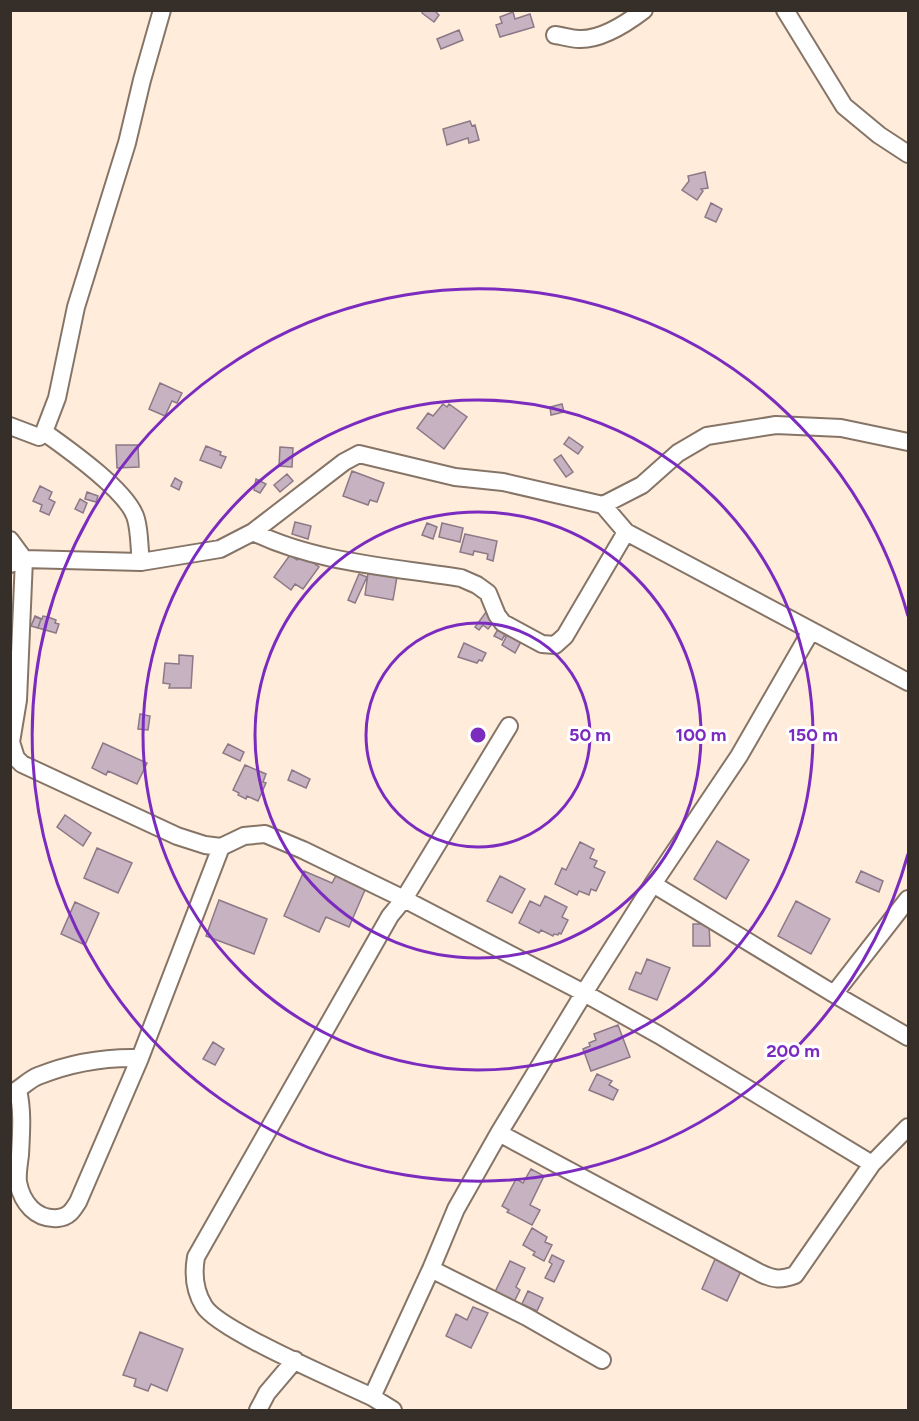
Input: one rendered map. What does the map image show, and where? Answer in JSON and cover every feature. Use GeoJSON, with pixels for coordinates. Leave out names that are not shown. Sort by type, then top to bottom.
{"type":"FeatureCollection","features":[{"type":"Feature","properties":{"kind":"street"},"geometry":{"type":"LineString","coordinates":[[10,426],[39,437],[44,432],[57,398],[76,307],[127,143],[162,10]]}},
{"type":"Feature","properties":{"kind":"street"},"geometry":{"type":"LineString","coordinates":[[555,35],[580,40],[598,36],[631,20],[644,10]]}},
{"type":"Feature","properties":{"kind":"street"},"geometry":{"type":"LineString","coordinates":[[785,10],[792,26],[844,106],[879,135],[909,153]]}},
{"type":"Feature","properties":{"kind":"street"},"geometry":{"type":"LineString","coordinates":[[603,505],[642,485],[678,453],[707,436],[776,425],[841,428],[909,442]]}},
{"type":"Feature","properties":{"kind":"street"},"geometry":{"type":"LineString","coordinates":[[44,432],[92,467],[131,509],[136,519],[141,562]]}},
{"type":"Feature","properties":{"kind":"street"},"geometry":{"type":"LineString","coordinates":[[17,561],[141,562],[220,549],[254,532],[344,462],[359,454],[455,477],[503,482],[603,505],[626,531],[909,682]]}},
{"type":"Feature","properties":{"kind":"street"},"geometry":{"type":"LineString","coordinates":[[254,532],[275,543],[316,554],[461,578],[488,593],[496,615],[503,623],[542,644],[555,645],[565,636],[626,531]]}},
{"type":"Feature","properties":{"kind":"street"},"geometry":{"type":"LineString","coordinates":[[10,540],[17,561],[18,700],[11,742],[16,758],[22,764],[177,836],[221,848],[244,836],[265,834],[405,899],[660,1035],[872,1164]]}},
{"type":"Feature","properties":{"kind":"street"},"geometry":{"type":"LineString","coordinates":[[372,1397],[456,1209],[499,1133],[653,884],[739,756],[811,631]]}},
{"type":"Feature","properties":{"kind":"street"},"geometry":{"type":"LineString","coordinates":[[393,1410],[372,1397],[226,1325],[204,1307],[195,1284],[196,1257],[390,916],[405,899],[509,726]]}},
{"type":"Feature","properties":{"kind":"street"},"geometry":{"type":"LineString","coordinates":[[140,1059],[113,1057],[87,1062],[37,1077],[14,1092],[21,1114],[18,1181],[24,1200],[35,1213],[52,1219],[64,1218],[72,1212],[78,1202],[140,1059],[221,848]]}},
{"type":"Feature","properties":{"kind":"street"},"geometry":{"type":"LineString","coordinates":[[653,884],[834,994],[909,1036]]}},
{"type":"Feature","properties":{"kind":"street"},"geometry":{"type":"LineString","coordinates":[[834,994],[909,899]]}},
{"type":"Feature","properties":{"kind":"street"},"geometry":{"type":"LineString","coordinates":[[499,1133],[773,1279],[784,1279],[795,1275],[872,1164],[909,1127]]}},
{"type":"Feature","properties":{"kind":"street"},"geometry":{"type":"LineString","coordinates":[[431,1269],[527,1317],[602,1360]]}},
{"type":"Feature","properties":{"kind":"street"},"geometry":{"type":"LineString","coordinates":[[258,1410],[267,1393],[296,1360]]}},
{"type":"Feature","properties":{"kind":"building"},"geometry":{"type":"Polygon","coordinates":[[[423,10],[434,10],[439,15],[434,22],[422,13],[423,10]]]}},
{"type":"Feature","properties":{"kind":"building"},"geometry":{"type":"Polygon","coordinates":[[[513,12],[515,19],[530,14],[534,27],[500,37],[496,25],[502,23],[500,17],[513,12]]]}},
{"type":"Feature","properties":{"kind":"building"},"geometry":{"type":"Polygon","coordinates":[[[459,30],[463,40],[441,49],[437,39],[459,30]]]}},
{"type":"Feature","properties":{"kind":"building"},"geometry":{"type":"Polygon","coordinates":[[[470,121],[472,126],[475,125],[479,140],[469,143],[468,138],[447,145],[443,129],[470,121]]]}},
{"type":"Feature","properties":{"kind":"building"},"geometry":{"type":"Polygon","coordinates":[[[705,172],[708,188],[701,189],[703,191],[697,200],[682,190],[689,181],[688,176],[705,172]]]}},
{"type":"Feature","properties":{"kind":"building"},"geometry":{"type":"Polygon","coordinates":[[[711,203],[722,209],[716,222],[705,217],[711,203]]]}},
{"type":"Feature","properties":{"kind":"building"},"geometry":{"type":"Polygon","coordinates":[[[160,383],[182,393],[177,403],[172,401],[165,416],[149,409],[160,383]]]}},
{"type":"Feature","properties":{"kind":"building"},"geometry":{"type":"Polygon","coordinates":[[[443,404],[447,407],[449,404],[467,417],[444,449],[417,428],[428,413],[433,416],[443,404]]]}},
{"type":"Feature","properties":{"kind":"building"},"geometry":{"type":"Polygon","coordinates":[[[562,404],[564,412],[551,415],[550,407],[562,404]]]}},
{"type":"Feature","properties":{"kind":"building"},"geometry":{"type":"Polygon","coordinates":[[[569,437],[583,447],[578,454],[564,444],[569,437]]]}},
{"type":"Feature","properties":{"kind":"building"},"geometry":{"type":"Polygon","coordinates":[[[116,445],[138,445],[139,467],[117,468],[116,445]]]}},
{"type":"Feature","properties":{"kind":"building"},"geometry":{"type":"Polygon","coordinates":[[[206,446],[221,452],[220,455],[226,457],[221,468],[200,460],[206,446]]]}},
{"type":"Feature","properties":{"kind":"building"},"geometry":{"type":"Polygon","coordinates":[[[280,447],[293,448],[292,467],[279,466],[280,447]]]}},
{"type":"Feature","properties":{"kind":"building"},"geometry":{"type":"Polygon","coordinates":[[[561,455],[573,472],[566,477],[554,460],[561,455]]]}},
{"type":"Feature","properties":{"kind":"building"},"geometry":{"type":"Polygon","coordinates":[[[352,471],[384,483],[377,502],[370,500],[368,505],[343,496],[352,471]]]}},
{"type":"Feature","properties":{"kind":"building"},"geometry":{"type":"Polygon","coordinates":[[[287,474],[293,481],[280,492],[274,485],[287,474]]]}},
{"type":"Feature","properties":{"kind":"building"},"geometry":{"type":"Polygon","coordinates":[[[175,478],[182,482],[179,490],[171,486],[175,478]]]}},
{"type":"Feature","properties":{"kind":"building"},"geometry":{"type":"Polygon","coordinates":[[[256,479],[266,484],[260,493],[254,490],[256,479]]]}},
{"type":"Feature","properties":{"kind":"building"},"geometry":{"type":"Polygon","coordinates":[[[40,486],[52,492],[49,499],[55,502],[49,515],[40,511],[42,505],[33,501],[40,486]]]}},
{"type":"Feature","properties":{"kind":"building"},"geometry":{"type":"Polygon","coordinates":[[[87,492],[98,496],[96,502],[85,499],[87,492]]]}},
{"type":"Feature","properties":{"kind":"building"},"geometry":{"type":"Polygon","coordinates":[[[80,499],[87,503],[83,513],[75,509],[80,499]]]}},
{"type":"Feature","properties":{"kind":"building"},"geometry":{"type":"Polygon","coordinates":[[[295,522],[311,526],[308,539],[292,534],[295,522]]]}},
{"type":"Feature","properties":{"kind":"building"},"geometry":{"type":"Polygon","coordinates":[[[427,523],[437,527],[433,539],[422,535],[427,523]]]}},
{"type":"Feature","properties":{"kind":"building"},"geometry":{"type":"Polygon","coordinates":[[[442,523],[463,528],[460,542],[439,537],[442,523]]]}},
{"type":"Feature","properties":{"kind":"building"},"geometry":{"type":"Polygon","coordinates":[[[465,534],[497,541],[493,561],[487,559],[488,554],[474,551],[473,555],[460,552],[465,534]]]}},
{"type":"Feature","properties":{"kind":"building"},"geometry":{"type":"Polygon","coordinates":[[[301,554],[319,567],[303,589],[295,584],[291,590],[274,577],[290,555],[297,560],[301,554]]]}},
{"type":"Feature","properties":{"kind":"building"},"geometry":{"type":"Polygon","coordinates":[[[369,566],[398,571],[393,600],[365,595],[369,566]]]}},
{"type":"Feature","properties":{"kind":"building"},"geometry":{"type":"Polygon","coordinates":[[[359,574],[367,577],[355,603],[348,600],[359,574]]]}},
{"type":"Feature","properties":{"kind":"building"},"geometry":{"type":"Polygon","coordinates":[[[486,612],[496,619],[488,629],[483,625],[479,630],[475,627],[486,612]]]}},
{"type":"Feature","properties":{"kind":"building"},"geometry":{"type":"Polygon","coordinates":[[[35,616],[56,620],[55,623],[59,624],[56,633],[31,626],[35,616]]]}},
{"type":"Feature","properties":{"kind":"building"},"geometry":{"type":"Polygon","coordinates":[[[35,617],[41,619],[38,628],[31,626],[35,617]]]}},
{"type":"Feature","properties":{"kind":"building"},"geometry":{"type":"Polygon","coordinates":[[[501,624],[524,636],[515,653],[502,645],[506,637],[504,636],[502,640],[494,636],[501,624]]]}},
{"type":"Feature","properties":{"kind":"building"},"geometry":{"type":"Polygon","coordinates":[[[464,643],[486,653],[482,661],[479,660],[477,663],[458,657],[464,643]]]}},
{"type":"Feature","properties":{"kind":"building"},"geometry":{"type":"Polygon","coordinates":[[[179,655],[193,656],[191,688],[169,688],[170,684],[163,683],[165,663],[179,664],[179,655]]]}},
{"type":"Feature","properties":{"kind":"building"},"geometry":{"type":"Polygon","coordinates":[[[140,714],[150,716],[148,730],[138,729],[140,714]]]}},
{"type":"Feature","properties":{"kind":"building"},"geometry":{"type":"Polygon","coordinates":[[[103,743],[147,763],[137,784],[108,771],[106,775],[92,768],[103,743]]]}},
{"type":"Feature","properties":{"kind":"building"},"geometry":{"type":"Polygon","coordinates":[[[228,744],[244,752],[240,761],[223,753],[228,744]]]}},
{"type":"Feature","properties":{"kind":"building"},"geometry":{"type":"Polygon","coordinates":[[[245,765],[266,774],[263,782],[266,783],[258,801],[247,796],[246,799],[233,790],[245,765]]]}},
{"type":"Feature","properties":{"kind":"building"},"geometry":{"type":"Polygon","coordinates":[[[292,770],[310,779],[306,788],[288,780],[292,770]]]}},
{"type":"Feature","properties":{"kind":"building"},"geometry":{"type":"Polygon","coordinates":[[[65,815],[91,833],[83,846],[57,827],[65,815]]]}},
{"type":"Feature","properties":{"kind":"building"},"geometry":{"type":"Polygon","coordinates":[[[717,841],[749,860],[726,899],[694,879],[717,841]]]}},
{"type":"Feature","properties":{"kind":"building"},"geometry":{"type":"Polygon","coordinates":[[[580,842],[594,849],[590,858],[597,861],[594,867],[605,872],[596,891],[591,889],[589,895],[579,891],[577,895],[555,884],[562,868],[566,870],[580,842]]]}},
{"type":"Feature","properties":{"kind":"building"},"geometry":{"type":"Polygon","coordinates":[[[97,848],[132,863],[118,893],[84,878],[97,848]]]}},
{"type":"Feature","properties":{"kind":"building"},"geometry":{"type":"Polygon","coordinates":[[[339,870],[368,883],[349,927],[326,917],[319,932],[284,916],[304,871],[332,883],[339,870]]]}},
{"type":"Feature","properties":{"kind":"building"},"geometry":{"type":"Polygon","coordinates":[[[861,871],[883,881],[879,892],[856,882],[861,871]]]}},
{"type":"Feature","properties":{"kind":"building"},"geometry":{"type":"Polygon","coordinates":[[[500,876],[525,889],[512,913],[487,901],[500,876]]]}},
{"type":"Feature","properties":{"kind":"building"},"geometry":{"type":"Polygon","coordinates":[[[545,896],[567,907],[562,917],[568,920],[561,934],[553,936],[541,930],[539,933],[519,923],[530,901],[540,906],[545,896]]]}},
{"type":"Feature","properties":{"kind":"building"},"geometry":{"type":"Polygon","coordinates":[[[219,900],[267,919],[254,954],[206,936],[219,900]]]}},
{"type":"Feature","properties":{"kind":"building"},"geometry":{"type":"Polygon","coordinates":[[[796,901],[830,919],[811,954],[778,936],[796,901]]]}},
{"type":"Feature","properties":{"kind":"building"},"geometry":{"type":"Polygon","coordinates":[[[75,902],[99,913],[85,945],[61,934],[75,902]]]}},
{"type":"Feature","properties":{"kind":"building"},"geometry":{"type":"Polygon","coordinates":[[[693,924],[709,924],[710,946],[693,946],[693,924]]]}},
{"type":"Feature","properties":{"kind":"building"},"geometry":{"type":"Polygon","coordinates":[[[647,959],[670,968],[657,1000],[629,989],[636,972],[641,974],[647,959]]]}},
{"type":"Feature","properties":{"kind":"building"},"geometry":{"type":"Polygon","coordinates":[[[618,1025],[630,1057],[591,1071],[583,1049],[596,1040],[594,1034],[618,1025]]]}},
{"type":"Feature","properties":{"kind":"building"},"geometry":{"type":"Polygon","coordinates":[[[213,1042],[224,1049],[215,1065],[203,1059],[213,1042]]]}},
{"type":"Feature","properties":{"kind":"building"},"geometry":{"type":"Polygon","coordinates":[[[597,1074],[612,1081],[609,1085],[618,1090],[613,1100],[589,1090],[597,1074]]]}},
{"type":"Feature","properties":{"kind":"building"},"geometry":{"type":"Polygon","coordinates":[[[531,1169],[544,1176],[530,1205],[540,1210],[532,1225],[507,1212],[509,1210],[502,1206],[516,1179],[523,1183],[531,1169]]]}},
{"type":"Feature","properties":{"kind":"building"},"geometry":{"type":"Polygon","coordinates":[[[532,1228],[547,1237],[545,1242],[552,1245],[544,1261],[533,1255],[535,1252],[523,1245],[532,1228]]]}},
{"type":"Feature","properties":{"kind":"building"},"geometry":{"type":"Polygon","coordinates":[[[552,1255],[564,1261],[554,1282],[545,1278],[552,1264],[549,1262],[552,1255]]]}},
{"type":"Feature","properties":{"kind":"building"},"geometry":{"type":"Polygon","coordinates":[[[716,1257],[742,1269],[727,1301],[702,1289],[716,1257]]]}},
{"type":"Feature","properties":{"kind":"building"},"geometry":{"type":"Polygon","coordinates":[[[510,1261],[525,1268],[516,1287],[520,1290],[514,1302],[495,1292],[510,1261]]]}},
{"type":"Feature","properties":{"kind":"building"},"geometry":{"type":"Polygon","coordinates":[[[528,1291],[543,1298],[537,1311],[522,1304],[528,1291]]]}},
{"type":"Feature","properties":{"kind":"building"},"geometry":{"type":"Polygon","coordinates":[[[473,1307],[488,1313],[471,1348],[446,1336],[456,1314],[467,1320],[473,1307]]]}},
{"type":"Feature","properties":{"kind":"building"},"geometry":{"type":"Polygon","coordinates":[[[140,1332],[183,1349],[167,1391],[151,1384],[148,1391],[134,1386],[136,1379],[123,1375],[140,1332]]]}}]}
